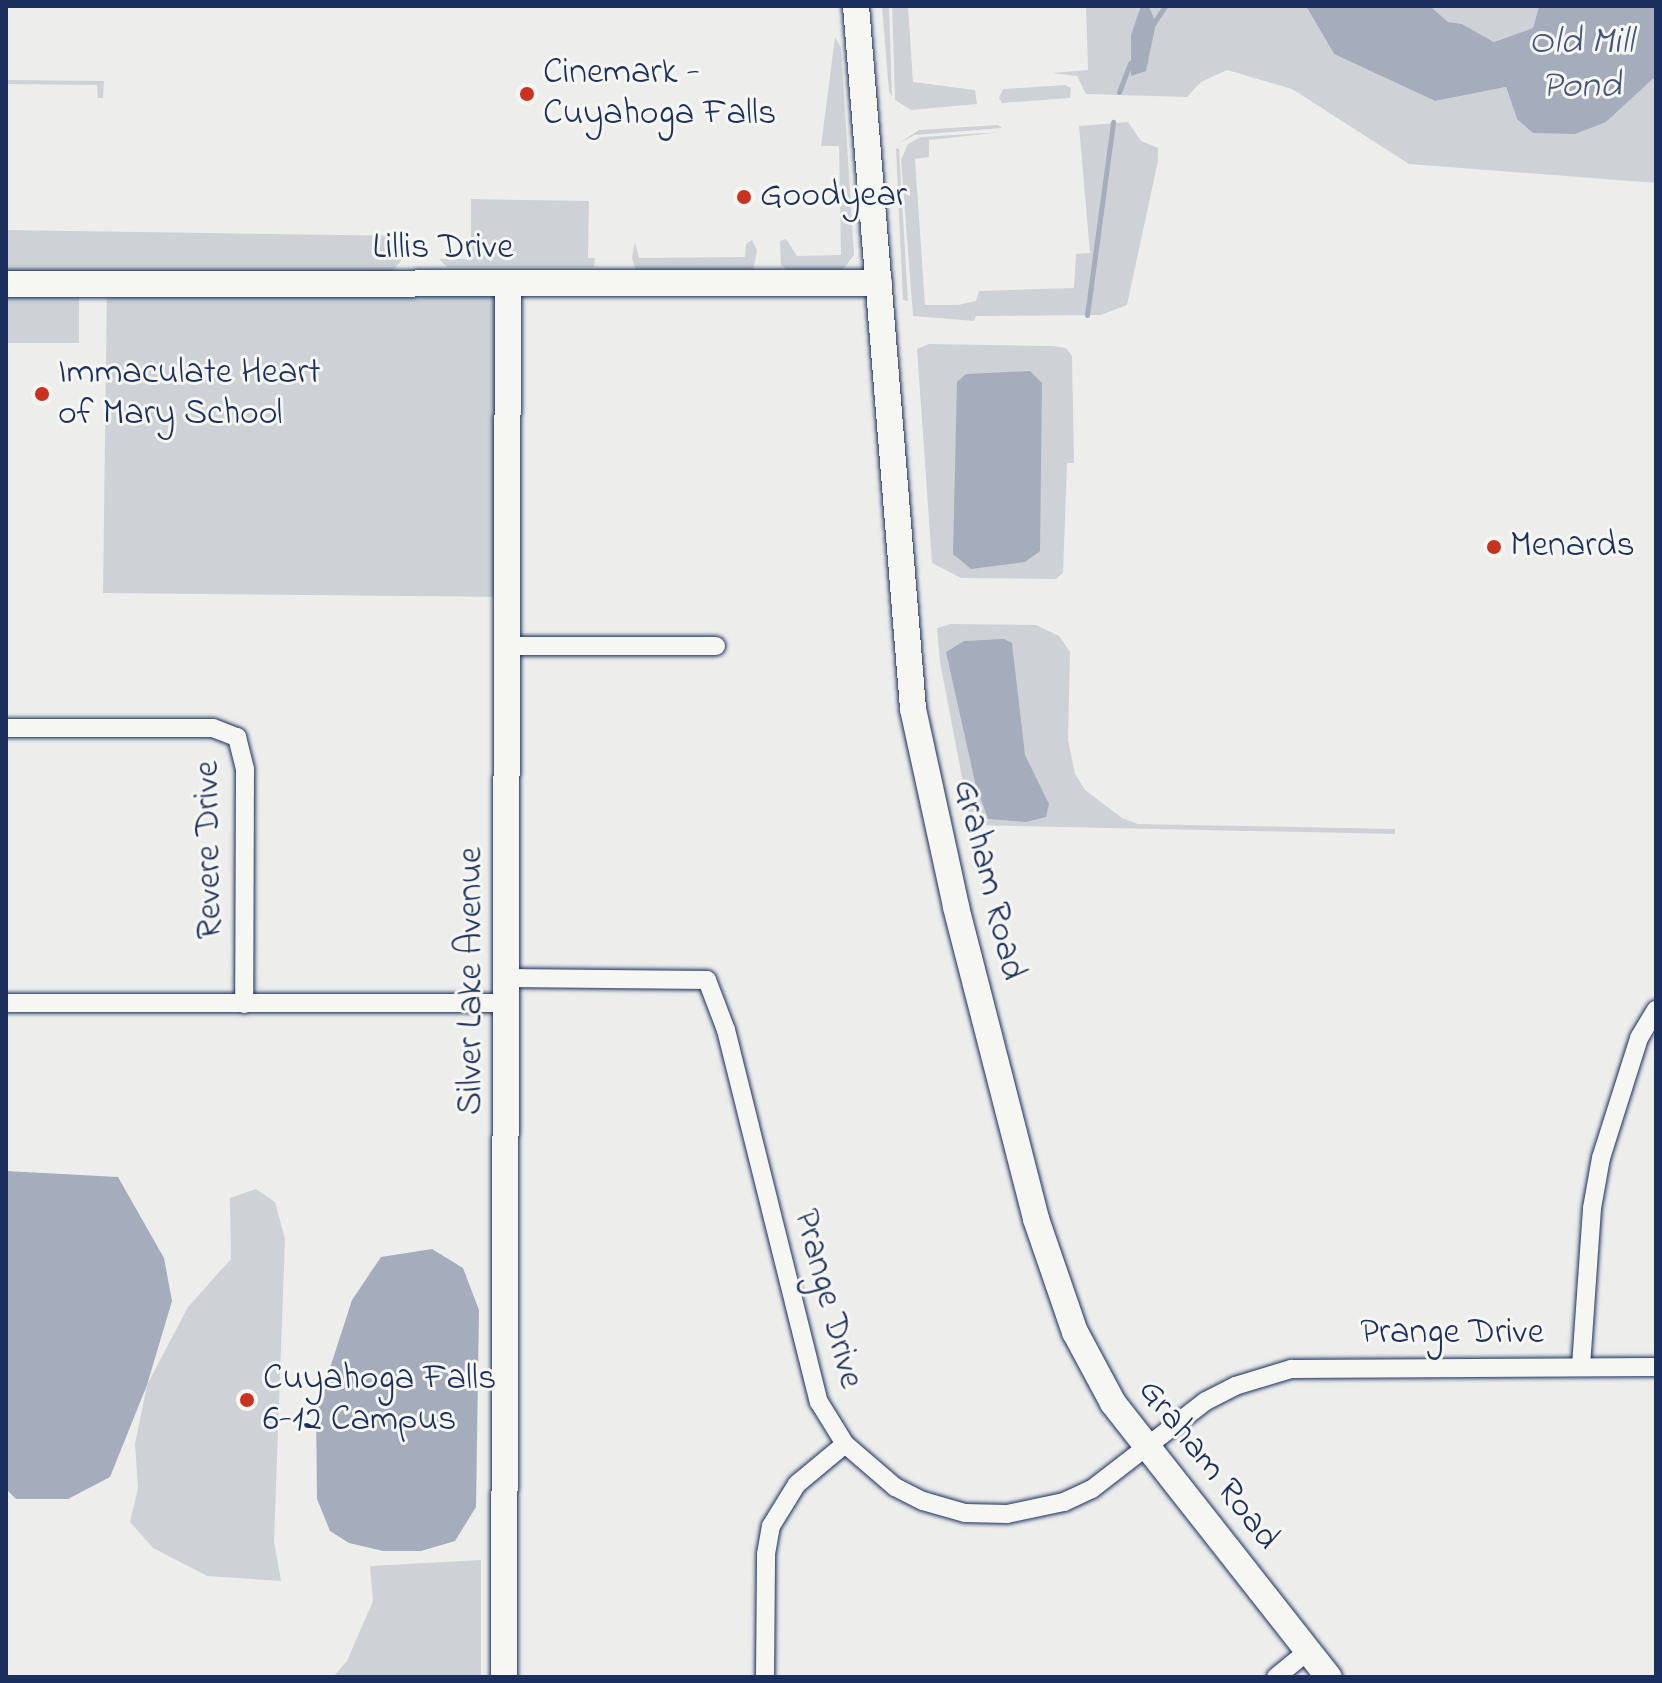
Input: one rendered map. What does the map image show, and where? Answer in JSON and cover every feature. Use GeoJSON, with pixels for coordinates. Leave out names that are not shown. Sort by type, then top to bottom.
{"type":"FeatureCollection","features":[{"type":"Feature","properties":{"kind":"street","name":"Graham Road"},"geometry":{"type":"LineString","coordinates":[[856,6],[905,639],[929,794],[1052,1275],[1089,1360],[1146,1448],[1329,1677]]}},
{"type":"Feature","properties":{"kind":"street","name":"Lillis Drive"},"geometry":{"type":"LineString","coordinates":[[6,284],[508,286],[879,283]]}},
{"type":"Feature","properties":{"kind":"street","name":"Silver Lake Avenue"},"geometry":{"type":"LineString","coordinates":[[504,1677],[510,646],[508,286]]}},
{"type":"Feature","properties":{"kind":"street"},"geometry":{"type":"LineString","coordinates":[[510,646],[716,646]]}},
{"type":"Feature","properties":{"kind":"street","name":"Revere Drive"},"geometry":{"type":"LineString","coordinates":[[6,728],[213,728],[237,737],[245,769],[244,1004]]}},
{"type":"Feature","properties":{"kind":"street","name":"Prange Drive"},"geometry":{"type":"LineString","coordinates":[[507,990],[688,977],[707,980],[713,989],[813,1385],[845,1444],[909,1495],[979,1514],[1036,1510],[1064,1502],[1092,1489],[1225,1391],[1291,1369],[1656,1367]]}},
{"type":"Feature","properties":{"kind":"street"},"geometry":{"type":"LineString","coordinates":[[6,1003],[244,1004],[507,990]]}},
{"type":"Feature","properties":{"kind":"street"},"geometry":{"type":"LineString","coordinates":[[1581,1366],[1592,1208],[1601,1158],[1639,1038],[1656,1010]]}},
{"type":"Feature","properties":{"kind":"street"},"geometry":{"type":"LineString","coordinates":[[765,1677],[766,1554],[771,1526],[797,1484],[845,1444]]}},
{"type":"Feature","properties":{"kind":"street"},"geometry":{"type":"LineString","coordinates":[[1276,1677],[1308,1651]]}},
{"type":"Feature","properties":{"kind":"shaded area"},"geometry":{"type":"Polygon","coordinates":[[[882,6],[889,6],[892,96],[889,92],[882,6]]]}},
{"type":"Feature","properties":{"kind":"shaded area"},"geometry":{"type":"Polygon","coordinates":[[[892,6],[908,6],[913,82],[975,90],[977,104],[911,110],[895,100],[892,6]]]}},
{"type":"Feature","properties":{"kind":"shaded area"},"geometry":{"type":"Polygon","coordinates":[[[1086,6],[1306,6],[1334,54],[1435,101],[1506,87],[1517,119],[1606,122],[1656,76],[1656,183],[1409,164],[1292,89],[1227,70],[1201,82],[1187,97],[1086,94],[1077,76],[1052,73],[1088,70],[1086,6]]]}},
{"type":"Feature","properties":{"kind":"shaded area"},"geometry":{"type":"Polygon","coordinates":[[[1430,6],[1539,6],[1533,28],[1494,42],[1462,24],[1448,22],[1430,6]]]}},
{"type":"Feature","properties":{"kind":"shaded area"},"geometry":{"type":"Polygon","coordinates":[[[835,37],[841,48],[854,255],[842,271],[788,271],[781,265],[780,241],[786,239],[797,256],[841,255],[839,146],[821,146],[835,37]]]}},
{"type":"Feature","properties":{"kind":"shaded area"},"geometry":{"type":"Polygon","coordinates":[[[6,80],[104,81],[103,98],[98,98],[97,85],[6,84],[6,80]]]}},
{"type":"Feature","properties":{"kind":"shaded area"},"geometry":{"type":"Polygon","coordinates":[[[1065,85],[1071,88],[1070,98],[1002,103],[999,98],[1003,89],[1065,85]]]}},
{"type":"Feature","properties":{"kind":"shaded area"},"geometry":{"type":"Polygon","coordinates":[[[1128,122],[1141,141],[1158,148],[1158,161],[1127,305],[1101,315],[976,316],[974,321],[913,316],[901,160],[908,144],[921,137],[1003,132],[929,140],[929,157],[915,159],[925,305],[958,305],[976,301],[979,291],[1074,288],[1076,254],[1090,253],[1079,126],[1128,122]]]}},
{"type":"Feature","properties":{"kind":"shaded area"},"geometry":{"type":"Polygon","coordinates":[[[998,125],[1002,128],[915,135],[899,143],[919,130],[998,125]]]}},
{"type":"Feature","properties":{"kind":"shaded area"},"geometry":{"type":"Polygon","coordinates":[[[896,148],[899,149],[908,301],[903,300],[896,148]]]}},
{"type":"Feature","properties":{"kind":"shaded area"},"geometry":{"type":"Polygon","coordinates":[[[471,199],[589,201],[588,258],[595,258],[594,267],[447,267],[439,259],[471,259],[471,199]]]}},
{"type":"Feature","properties":{"kind":"shaded area"},"geometry":{"type":"Polygon","coordinates":[[[6,230],[410,236],[410,249],[393,271],[6,271],[6,230]]]}},
{"type":"Feature","properties":{"kind":"shaded area"},"geometry":{"type":"Polygon","coordinates":[[[752,240],[757,250],[753,271],[636,271],[632,258],[635,242],[639,258],[745,257],[746,244],[752,240]]]}},
{"type":"Feature","properties":{"kind":"shaded area"},"geometry":{"type":"Polygon","coordinates":[[[107,284],[508,286],[509,597],[103,593],[107,284]]]}},
{"type":"Feature","properties":{"kind":"shaded area"},"geometry":{"type":"Polygon","coordinates":[[[6,295],[79,295],[79,343],[6,343],[6,295]]]}},
{"type":"Feature","properties":{"kind":"shaded area"},"geometry":{"type":"Polygon","coordinates":[[[929,344],[1052,346],[1066,348],[1072,356],[1074,463],[1067,463],[1063,573],[1056,579],[961,578],[932,563],[917,349],[929,344]]]}},
{"type":"Feature","properties":{"kind":"shaded area"},"geometry":{"type":"Polygon","coordinates":[[[951,624],[1036,625],[1059,636],[1070,652],[1068,740],[1075,774],[1085,790],[1122,818],[1138,824],[1395,829],[1395,834],[971,825],[940,662],[937,628],[951,624]]]}},
{"type":"Feature","properties":{"kind":"shaded area"},"geometry":{"type":"Polygon","coordinates":[[[256,1189],[275,1202],[285,1239],[274,1542],[281,1581],[207,1576],[153,1548],[130,1522],[138,1488],[135,1444],[147,1385],[188,1307],[231,1259],[230,1198],[256,1189]]]}},
{"type":"Feature","properties":{"kind":"shaded area"},"geometry":{"type":"Polygon","coordinates":[[[481,1560],[481,1677],[333,1677],[347,1661],[373,1601],[370,1566],[481,1560]]]}},
{"type":"Feature","properties":{"kind":"water"},"geometry":{"type":"Polygon","coordinates":[[[1141,6],[1149,7],[1156,23],[1146,71],[1131,76],[1131,35],[1141,6]]]}},
{"type":"Feature","properties":{"kind":"water","name":"Old Mill Pond"},"geometry":{"type":"Polygon","coordinates":[[[1306,6],[1430,6],[1448,22],[1462,24],[1494,42],[1533,28],[1539,6],[1656,6],[1656,76],[1606,122],[1575,134],[1533,133],[1517,119],[1506,87],[1435,101],[1334,54],[1306,6]]]}},
{"type":"Feature","properties":{"kind":"water"},"geometry":{"type":"Polygon","coordinates":[[[1030,371],[1042,383],[1040,551],[1025,562],[971,569],[953,554],[957,382],[966,374],[1030,371]]]}},
{"type":"Feature","properties":{"kind":"water"},"geometry":{"type":"Polygon","coordinates":[[[1004,639],[1012,643],[1025,755],[1049,804],[1046,817],[1026,822],[988,819],[975,782],[946,652],[964,641],[1004,639]]]}},
{"type":"Feature","properties":{"kind":"water"},"geometry":{"type":"Polygon","coordinates":[[[6,1171],[118,1177],[164,1258],[172,1301],[147,1385],[110,1477],[68,1499],[16,1499],[6,1489],[6,1171]]]}},
{"type":"Feature","properties":{"kind":"water"},"geometry":{"type":"Polygon","coordinates":[[[432,1249],[463,1268],[479,1310],[476,1507],[455,1541],[421,1551],[383,1551],[349,1543],[330,1531],[317,1499],[316,1411],[352,1300],[381,1257],[432,1249]]]}},
{"type":"Feature","properties":{"kind":"waterway"},"geometry":{"type":"LineString","coordinates":[[1153,24],[1165,6]]}},
{"type":"Feature","properties":{"kind":"waterway"},"geometry":{"type":"LineString","coordinates":[[1119,92],[1130,63]]}},
{"type":"Feature","properties":{"kind":"waterway"},"geometry":{"type":"LineString","coordinates":[[1087,315],[1113,122]]}},
{"type":"Feature","properties":{"kind":"place","name":"Cinemark - Cuyahoga Falls"},"geometry":{"type":"Point","coordinates":[527,94]}},
{"type":"Feature","properties":{"kind":"place","name":"Goodyear"},"geometry":{"type":"Point","coordinates":[744,197]}},
{"type":"Feature","properties":{"kind":"place","name":"Immaculate Heart of Mary School"},"geometry":{"type":"Point","coordinates":[42,394]}},
{"type":"Feature","properties":{"kind":"place","name":"Menards"},"geometry":{"type":"Point","coordinates":[1494,547]}},
{"type":"Feature","properties":{"kind":"place","name":"Cuyahoga Falls 6-12 Campus"},"geometry":{"type":"Point","coordinates":[247,1400]}}]}
